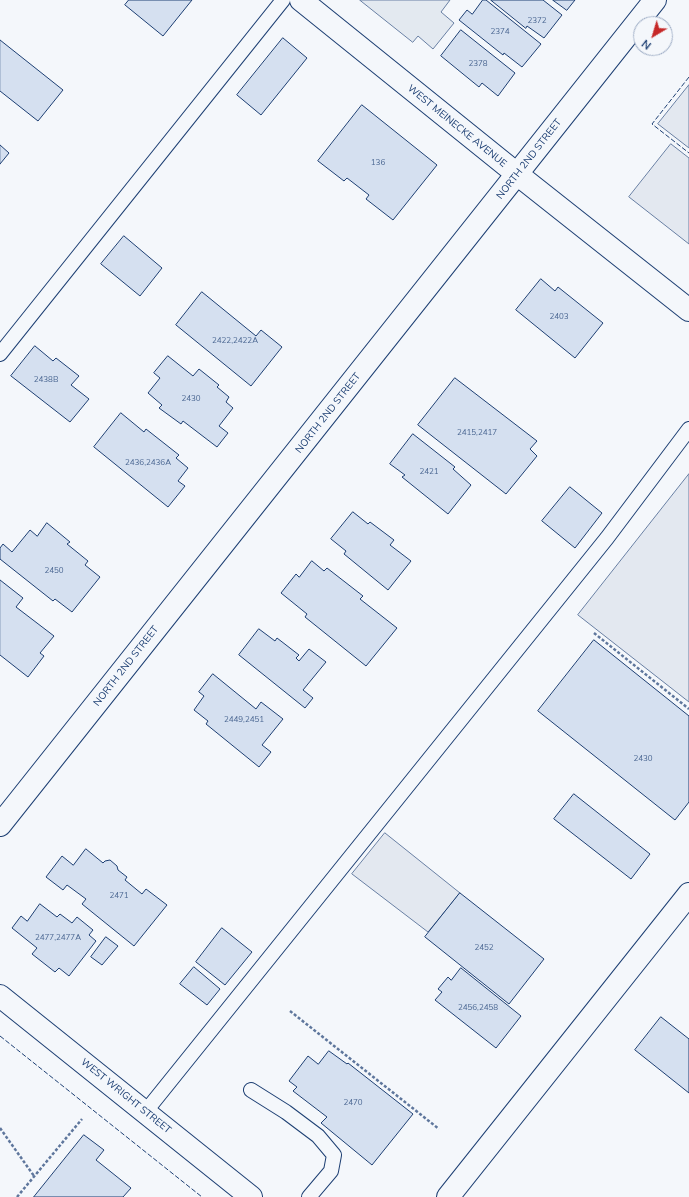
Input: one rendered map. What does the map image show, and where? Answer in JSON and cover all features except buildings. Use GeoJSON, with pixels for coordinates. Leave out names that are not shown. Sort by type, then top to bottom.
{"type":"FeatureCollection","features":[{"type":"Feature","properties":{"kind":"street","name":"WEST MEINECKE AVENUE"},"geometry":{"type":"LineString","coordinates":[[301,0],[689,310]]}},
{"type":"Feature","properties":{"kind":"street","name":"NORTH 2ND STREET"},"geometry":{"type":"LineString","coordinates":[[0,825],[655,0]]}},
{"type":"Feature","properties":{"kind":"street"},"geometry":{"type":"LineString","coordinates":[[448,1197],[689,894]]}},
{"type":"Feature","properties":{"kind":"street","name":"WEST WRIGHT STREET"},"geometry":{"type":"LineString","coordinates":[[0,996],[251,1197]]}},
{"type":"Feature","properties":{"kind":"lane"},"geometry":{"type":"LineString","coordinates":[[0,354],[283,0]]}},
{"type":"Feature","properties":{"kind":"lane"},"geometry":{"type":"LineString","coordinates":[[146,1112],[607,538],[689,428]]}},
{"type":"Feature","properties":{"kind":"lane"},"geometry":{"type":"LineString","coordinates":[[251,1090],[286,1112],[318,1136],[334,1155],[331,1170],[309,1197]]}},
{"type":"Feature","properties":{"kind":"path"},"geometry":{"type":"LineString","coordinates":[[594,634],[689,709]]}},
{"type":"Feature","properties":{"kind":"path"},"geometry":{"type":"LineString","coordinates":[[290,1011],[439,1129]]}},
{"type":"Feature","properties":{"kind":"path"},"geometry":{"type":"LineString","coordinates":[[17,1197],[82,1119]]}},
{"type":"Feature","properties":{"kind":"path"},"geometry":{"type":"LineString","coordinates":[[0,1128],[34,1176]]}},
{"type":"Feature","properties":{"kind":"shaded area"},"geometry":{"type":"Polygon","coordinates":[[[360,0],[450,0],[441,12],[454,23],[433,49],[418,36],[413,42],[360,0]]]}},
{"type":"Feature","properties":{"kind":"shaded area"},"geometry":{"type":"Polygon","coordinates":[[[689,85],[689,148],[658,124],[689,85]]]}},
{"type":"Feature","properties":{"kind":"shaded area"},"geometry":{"type":"Polygon","coordinates":[[[671,144],[689,158],[689,244],[629,197],[671,144]]]}},
{"type":"Feature","properties":{"kind":"shaded area"},"geometry":{"type":"Polygon","coordinates":[[[689,474],[689,702],[578,615],[689,474]]]}},
{"type":"Feature","properties":{"kind":"shaded area"},"geometry":{"type":"Polygon","coordinates":[[[385,833],[460,893],[428,932],[352,874],[385,833]]]}},
{"type":"Feature","properties":{"kind":"fence"},"geometry":{"type":"LineString","coordinates":[[689,77],[652,124],[689,153]]}},
{"type":"Feature","properties":{"kind":"fence"},"geometry":{"type":"LineString","coordinates":[[0,1036],[202,1197]]}}]}
